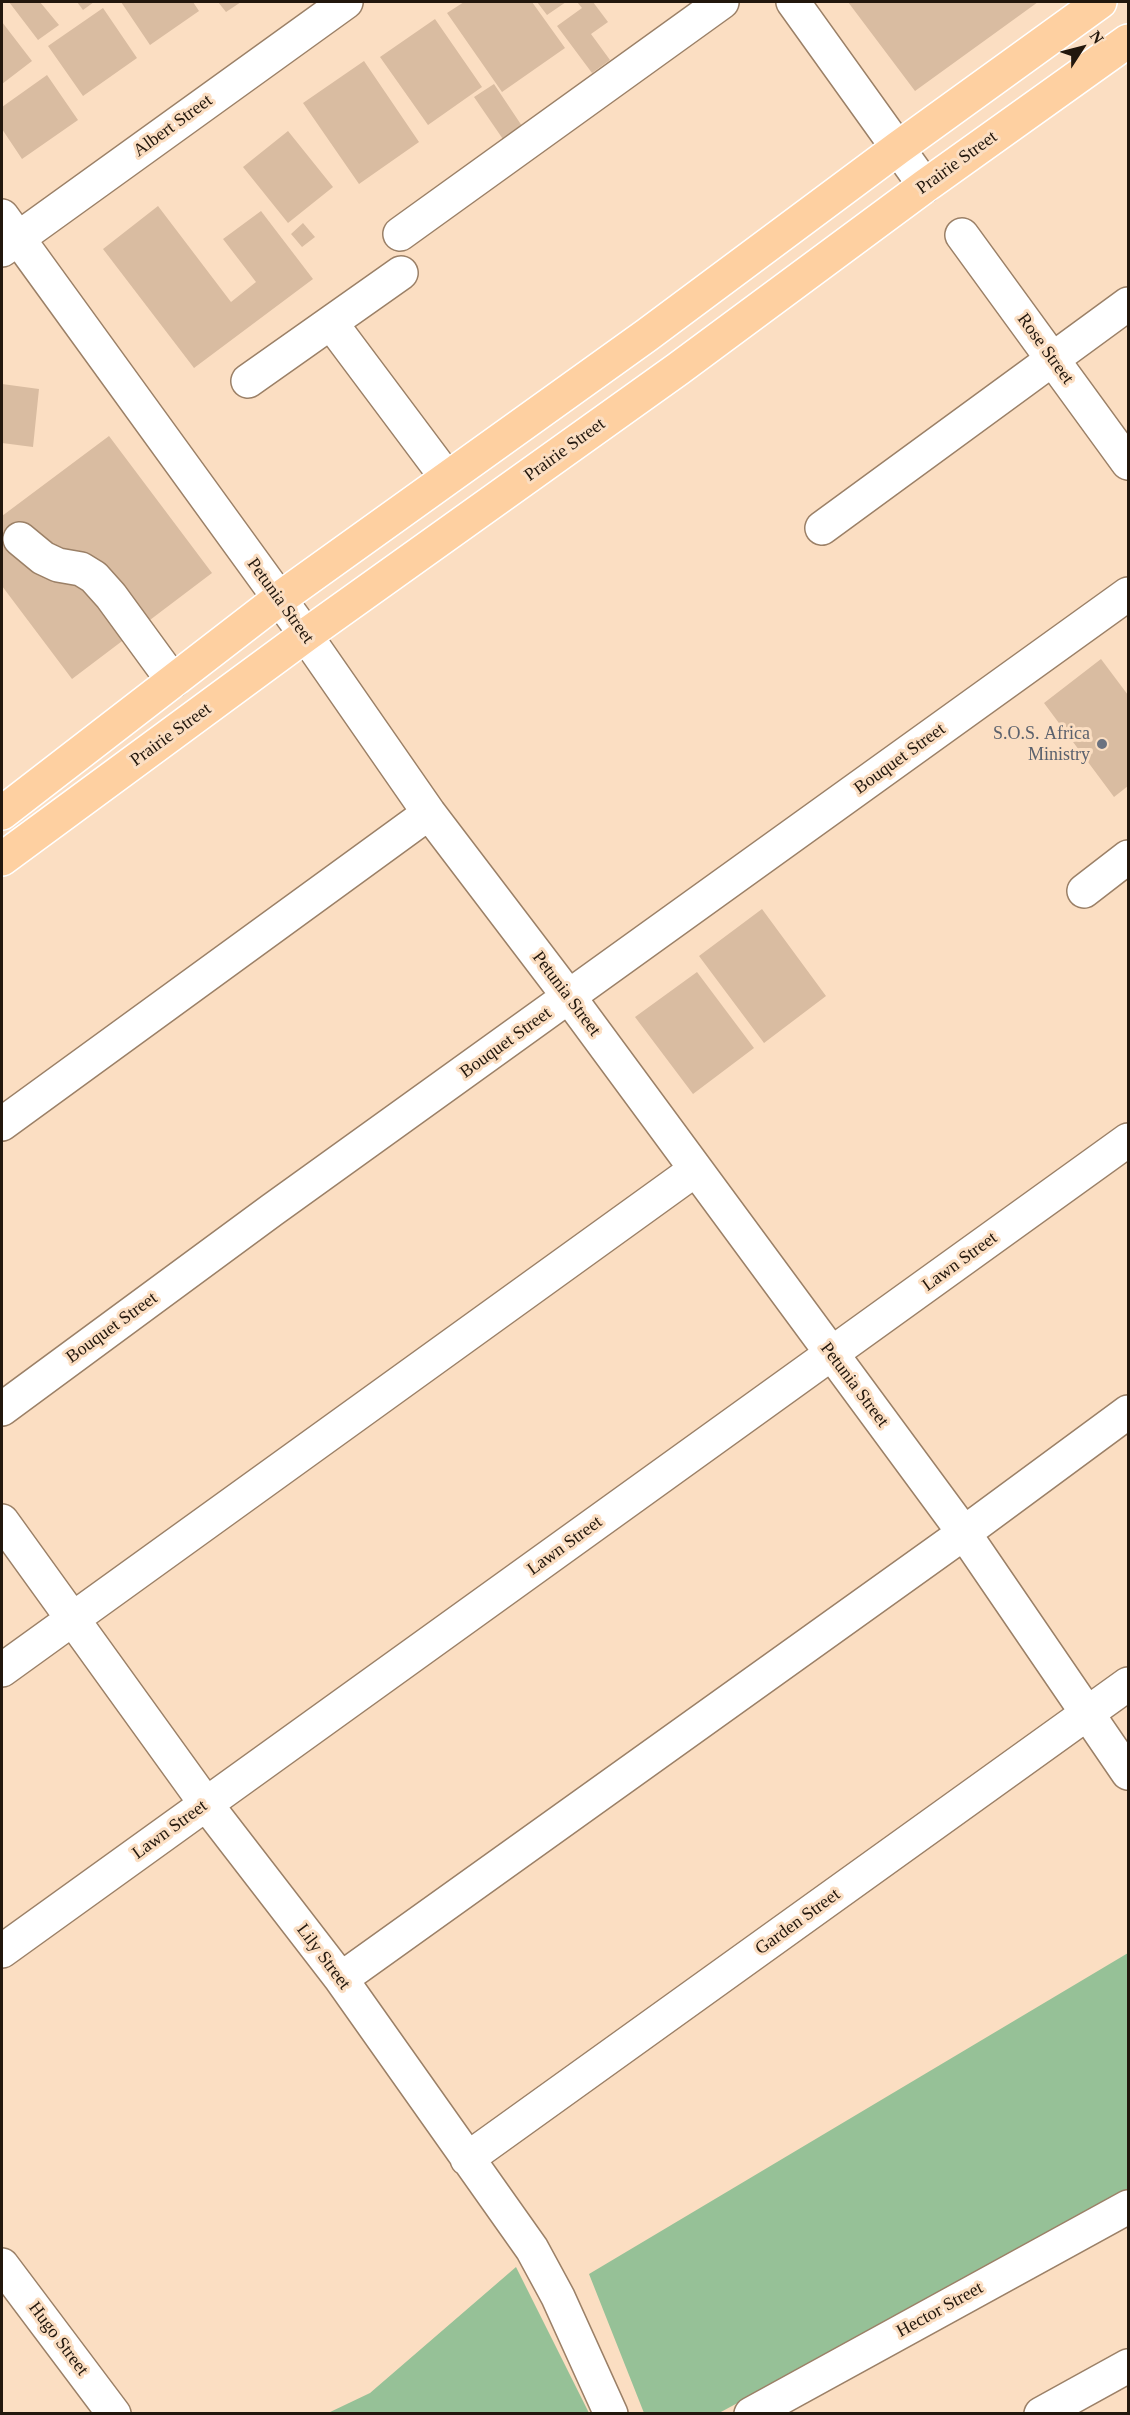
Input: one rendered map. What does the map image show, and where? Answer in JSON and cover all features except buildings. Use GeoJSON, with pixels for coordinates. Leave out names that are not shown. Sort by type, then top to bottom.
{"type":"FeatureCollection","features":[{"type":"Feature","properties":{"kind":"main road"},"geometry":{"type":"LineString","coordinates":[[2,813],[279,599],[647,335],[898,148],[1100,2]]}},
{"type":"Feature","properties":{"kind":"main road","name":"Prairie Street"},"geometry":{"type":"LineString","coordinates":[[2,859],[306,635],[678,369],[925,186],[1128,41]]}},
{"type":"Feature","properties":{"kind":"street","name":"Albert Street"},"geometry":{"type":"LineString","coordinates":[[7,235],[345,2]]}},
{"type":"Feature","properties":{"kind":"street"},"geometry":{"type":"LineString","coordinates":[[400,234],[722,2]]}},
{"type":"Feature","properties":{"kind":"street"},"geometry":{"type":"LineString","coordinates":[[793,2],[925,186]]}},
{"type":"Feature","properties":{"kind":"street","name":"Petunia Street"},"geometry":{"type":"LineString","coordinates":[[7,235],[306,635],[429,813],[569,997],[964,1533],[1128,1773]]}},
{"type":"Feature","properties":{"kind":"street","name":"Rose Street"},"geometry":{"type":"LineString","coordinates":[[962,235],[1128,463]]}},
{"type":"Feature","properties":{"kind":"street"},"geometry":{"type":"LineString","coordinates":[[249,381],[401,273]]}},
{"type":"Feature","properties":{"kind":"street"},"geometry":{"type":"LineString","coordinates":[[822,528],[1128,304]]}},
{"type":"Feature","properties":{"kind":"street"},"geometry":{"type":"LineString","coordinates":[[331,323],[447,478]]}},
{"type":"Feature","properties":{"kind":"street"},"geometry":{"type":"LineString","coordinates":[[20,539],[43,558],[58,565],[81,569],[94,577],[131,622],[173,681]]}},
{"type":"Feature","properties":{"kind":"street","name":"Bouquet Street"},"geometry":{"type":"LineString","coordinates":[[2,1409],[272,1210],[1128,594]]}},
{"type":"Feature","properties":{"kind":"street"},"geometry":{"type":"LineString","coordinates":[[2,1124],[429,813]]}},
{"type":"Feature","properties":{"kind":"street"},"geometry":{"type":"LineString","coordinates":[[1084,891],[1128,858]]}},
{"type":"Feature","properties":{"kind":"street","name":"Lawn Street"},"geometry":{"type":"LineString","coordinates":[[2,1951],[1128,1140]]}},
{"type":"Feature","properties":{"kind":"street"},"geometry":{"type":"LineString","coordinates":[[2,1670],[695,1170]]}},
{"type":"Feature","properties":{"kind":"street"},"geometry":{"type":"LineString","coordinates":[[341,1979],[964,1533],[1128,1412]]}},
{"type":"Feature","properties":{"kind":"street","name":"Lily Street"},"geometry":{"type":"LineString","coordinates":[[2,1521],[206,1804],[341,1979],[532,2249],[558,2297],[611,2414]]}},
{"type":"Feature","properties":{"kind":"street","name":"Garden Street"},"geometry":{"type":"LineString","coordinates":[[467,2159],[1128,1684]]}},
{"type":"Feature","properties":{"kind":"street","name":"Hector Street"},"geometry":{"type":"LineString","coordinates":[[751,2414],[1128,2207]]}},
{"type":"Feature","properties":{"kind":"street","name":"Hugo Street"},"geometry":{"type":"LineString","coordinates":[[2,2265],[114,2414]]}},
{"type":"Feature","properties":{"kind":"street"},"geometry":{"type":"LineString","coordinates":[[1041,2414],[1128,2366]]}},
{"type":"Feature","properties":{"kind":"green space"},"geometry":{"type":"Polygon","coordinates":[[[1128,1953],[1128,2193],[719,2413],[644,2413],[589,2274],[1128,1953]]]}},
{"type":"Feature","properties":{"kind":"green space"},"geometry":{"type":"Polygon","coordinates":[[[516,2267],[589,2413],[328,2413],[370,2393],[516,2267]]]}},
{"type":"Feature","properties":{"kind":"place","name":"S.O.S. Africa Ministry"},"geometry":{"type":"Point","coordinates":[1102,744]}}]}
